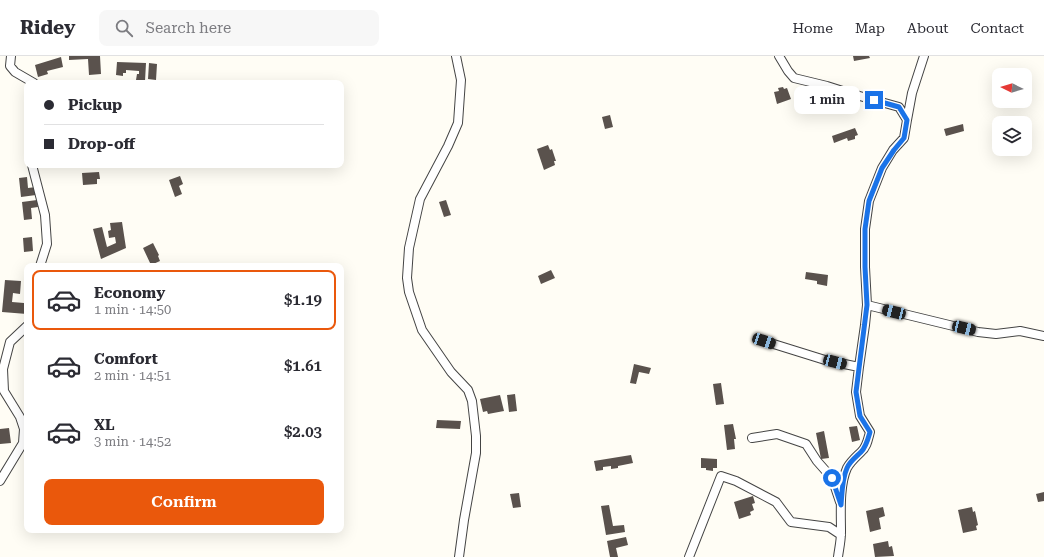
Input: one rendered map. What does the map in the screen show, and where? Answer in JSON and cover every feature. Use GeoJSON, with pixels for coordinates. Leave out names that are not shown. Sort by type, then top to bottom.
{"type":"FeatureCollection","features":[{"type":"Feature","properties":{"kind":"street"},"geometry":{"type":"LineString","coordinates":[[11,56],[10,66],[14,72],[29,80]]}},
{"type":"Feature","properties":{"kind":"street"},"geometry":{"type":"LineString","coordinates":[[456,56],[461,80],[458,123],[448,146],[420,199],[409,248],[407,278],[409,292],[422,330],[451,372],[468,390],[472,401],[476,436],[476,454],[464,520],[460,557]]}},
{"type":"Feature","properties":{"kind":"street"},"geometry":{"type":"LineString","coordinates":[[778,56],[794,78],[899,107],[907,120]]}},
{"type":"Feature","properties":{"kind":"street"},"geometry":{"type":"LineString","coordinates":[[838,557],[841,535],[841,505],[847,469],[854,457],[862,452],[867,443],[870,432],[860,416],[856,392],[867,305],[865,229],[869,201],[882,168],[904,138],[912,94],[924,56]]}},
{"type":"Feature","properties":{"kind":"street"},"geometry":{"type":"LineString","coordinates":[[33,168],[45,215],[47,244],[41,263]]}},
{"type":"Feature","properties":{"kind":"street"},"geometry":{"type":"LineString","coordinates":[[867,305],[978,332],[996,334],[1020,331],[1044,336]]}},
{"type":"Feature","properties":{"kind":"street"},"geometry":{"type":"LineString","coordinates":[[0,481],[23,443],[24,429],[20,417],[4,391],[3,368],[10,342],[24,329]]}},
{"type":"Feature","properties":{"kind":"street"},"geometry":{"type":"LineString","coordinates":[[764,341],[825,360],[859,367]]}},
{"type":"Feature","properties":{"kind":"street"},"geometry":{"type":"LineString","coordinates":[[752,438],[777,434],[806,444],[817,461],[832,478],[841,505]]}},
{"type":"Feature","properties":{"kind":"street"},"geometry":{"type":"LineString","coordinates":[[689,557],[720,476],[736,481],[776,502],[790,522],[829,527],[841,535]]}},
{"type":"Feature","properties":{"kind":"building"},"geometry":{"type":"Polygon","coordinates":[[[69,56],[100,56],[101,74],[89,75],[88,59],[69,60],[69,56]]]}},
{"type":"Feature","properties":{"kind":"building"},"geometry":{"type":"Polygon","coordinates":[[[853,56],[869,56],[870,58],[854,61],[853,56]]]}},
{"type":"Feature","properties":{"kind":"building"},"geometry":{"type":"Polygon","coordinates":[[[61,57],[63,67],[47,71],[48,74],[38,77],[35,65],[61,57]]]}},
{"type":"Feature","properties":{"kind":"building"},"geometry":{"type":"Polygon","coordinates":[[[117,62],[146,63],[145,80],[136,80],[139,71],[126,70],[126,73],[123,73],[123,76],[116,75],[117,62]]]}},
{"type":"Feature","properties":{"kind":"building"},"geometry":{"type":"Polygon","coordinates":[[[149,63],[157,64],[156,80],[148,79],[149,63]]]}},
{"type":"Feature","properties":{"kind":"building"},"geometry":{"type":"Polygon","coordinates":[[[783,87],[784,89],[787,88],[791,99],[777,104],[774,92],[779,91],[778,88],[783,87]]]}},
{"type":"Feature","properties":{"kind":"building"},"geometry":{"type":"Polygon","coordinates":[[[610,115],[613,127],[605,129],[602,117],[610,115]]]}},
{"type":"Feature","properties":{"kind":"building"},"geometry":{"type":"Polygon","coordinates":[[[963,124],[964,131],[946,136],[944,129],[963,124]]]}},
{"type":"Feature","properties":{"kind":"building"},"geometry":{"type":"Polygon","coordinates":[[[855,128],[858,135],[855,136],[855,139],[848,141],[847,138],[834,143],[832,136],[855,128]]]}},
{"type":"Feature","properties":{"kind":"building"},"geometry":{"type":"Polygon","coordinates":[[[548,145],[550,150],[552,149],[556,161],[554,161],[555,165],[544,170],[537,149],[548,145]]]}},
{"type":"Feature","properties":{"kind":"building"},"geometry":{"type":"Polygon","coordinates":[[[99,172],[100,179],[97,179],[97,184],[83,185],[82,173],[99,172]]]}},
{"type":"Feature","properties":{"kind":"building"},"geometry":{"type":"Polygon","coordinates":[[[180,176],[183,184],[179,186],[182,194],[175,197],[169,180],[180,176]]]}},
{"type":"Feature","properties":{"kind":"building"},"geometry":{"type":"Polygon","coordinates":[[[27,177],[28,188],[36,187],[36,195],[21,197],[19,178],[27,177]]]}},
{"type":"Feature","properties":{"kind":"building"},"geometry":{"type":"Polygon","coordinates":[[[37,200],[38,207],[31,208],[32,219],[24,220],[22,202],[37,200]]]}},
{"type":"Feature","properties":{"kind":"building"},"geometry":{"type":"Polygon","coordinates":[[[446,200],[451,215],[444,217],[439,202],[446,200]]]}},
{"type":"Feature","properties":{"kind":"building"},"geometry":{"type":"Polygon","coordinates":[[[122,222],[126,248],[101,259],[93,229],[102,227],[107,247],[116,243],[115,237],[109,238],[108,231],[111,230],[110,223],[122,222]]]}},
{"type":"Feature","properties":{"kind":"building"},"geometry":{"type":"Polygon","coordinates":[[[32,237],[33,251],[24,252],[23,238],[32,237]]]}},
{"type":"Feature","properties":{"kind":"building"},"geometry":{"type":"Polygon","coordinates":[[[153,243],[159,255],[160,261],[150,263],[143,248],[153,243]]]}},
{"type":"Feature","properties":{"kind":"building"},"geometry":{"type":"Polygon","coordinates":[[[551,270],[555,278],[541,284],[538,276],[551,270]]]}},
{"type":"Feature","properties":{"kind":"building"},"geometry":{"type":"Polygon","coordinates":[[[806,272],[828,275],[827,286],[817,284],[817,281],[805,279],[806,272]]]}},
{"type":"Feature","properties":{"kind":"building"},"geometry":{"type":"Polygon","coordinates":[[[5,280],[21,281],[20,294],[13,293],[12,302],[24,303],[24,314],[2,312],[5,280]]]}},
{"type":"Feature","properties":{"kind":"building"},"geometry":{"type":"Polygon","coordinates":[[[634,364],[651,368],[649,374],[639,372],[636,384],[630,383],[634,364]]]}},
{"type":"Feature","properties":{"kind":"building"},"geometry":{"type":"Polygon","coordinates":[[[721,383],[724,404],[716,405],[713,384],[721,383]]]}},
{"type":"Feature","properties":{"kind":"building"},"geometry":{"type":"Polygon","coordinates":[[[515,394],[517,411],[509,412],[507,395],[515,394]]]}},
{"type":"Feature","properties":{"kind":"building"},"geometry":{"type":"Polygon","coordinates":[[[500,395],[504,411],[488,414],[487,411],[483,412],[480,399],[500,395]]]}},
{"type":"Feature","properties":{"kind":"building"},"geometry":{"type":"Polygon","coordinates":[[[437,420],[461,421],[460,429],[436,428],[437,420]]]}},
{"type":"Feature","properties":{"kind":"building"},"geometry":{"type":"Polygon","coordinates":[[[733,424],[736,439],[734,439],[735,449],[727,450],[724,425],[733,424]]]}},
{"type":"Feature","properties":{"kind":"building"},"geometry":{"type":"Polygon","coordinates":[[[857,426],[860,440],[852,442],[849,427],[857,426]]]}},
{"type":"Feature","properties":{"kind":"building"},"geometry":{"type":"Polygon","coordinates":[[[9,428],[11,443],[0,444],[0,429],[9,428]]]}},
{"type":"Feature","properties":{"kind":"building"},"geometry":{"type":"Polygon","coordinates":[[[824,431],[829,458],[821,459],[816,433],[824,431]]]}},
{"type":"Feature","properties":{"kind":"building"},"geometry":{"type":"Polygon","coordinates":[[[631,455],[633,463],[611,469],[611,466],[603,467],[603,470],[596,471],[594,461],[631,455]]]}},
{"type":"Feature","properties":{"kind":"building"},"geometry":{"type":"Polygon","coordinates":[[[701,458],[717,459],[717,468],[713,468],[713,471],[706,470],[706,468],[701,468],[701,458]]]}},
{"type":"Feature","properties":{"kind":"building"},"geometry":{"type":"Polygon","coordinates":[[[1044,492],[1044,501],[1038,502],[1036,494],[1044,492]]]}},
{"type":"Feature","properties":{"kind":"building"},"geometry":{"type":"Polygon","coordinates":[[[519,493],[521,507],[513,508],[510,494],[519,493]]]}},
{"type":"Feature","properties":{"kind":"building"},"geometry":{"type":"Polygon","coordinates":[[[753,496],[755,503],[752,504],[754,510],[750,512],[751,515],[739,519],[734,502],[753,496]]]}},
{"type":"Feature","properties":{"kind":"building"},"geometry":{"type":"Polygon","coordinates":[[[609,505],[613,526],[624,525],[625,532],[606,535],[601,506],[609,505]]]}},
{"type":"Feature","properties":{"kind":"building"},"geometry":{"type":"Polygon","coordinates":[[[883,507],[885,516],[879,518],[881,529],[870,532],[866,511],[883,507]]]}},
{"type":"Feature","properties":{"kind":"building"},"geometry":{"type":"Polygon","coordinates":[[[972,507],[973,512],[975,511],[978,525],[976,526],[977,530],[963,533],[958,510],[972,507]]]}},
{"type":"Feature","properties":{"kind":"building"},"geometry":{"type":"Polygon","coordinates":[[[626,537],[628,545],[616,548],[618,557],[610,557],[607,541],[626,537]]]}},
{"type":"Feature","properties":{"kind":"building"},"geometry":{"type":"Polygon","coordinates":[[[888,541],[889,547],[892,546],[894,556],[875,557],[873,544],[888,541]]]}},
{"type":"Feature","properties":{"kind":"route"},"geometry":{"type":"LineString","coordinates":[[832,478],[841,505],[847,469],[854,457],[862,452],[867,443],[870,432],[860,416],[856,392],[867,305],[865,229],[869,201],[882,168],[904,138],[907,120],[899,107],[874,100]]}}]}
